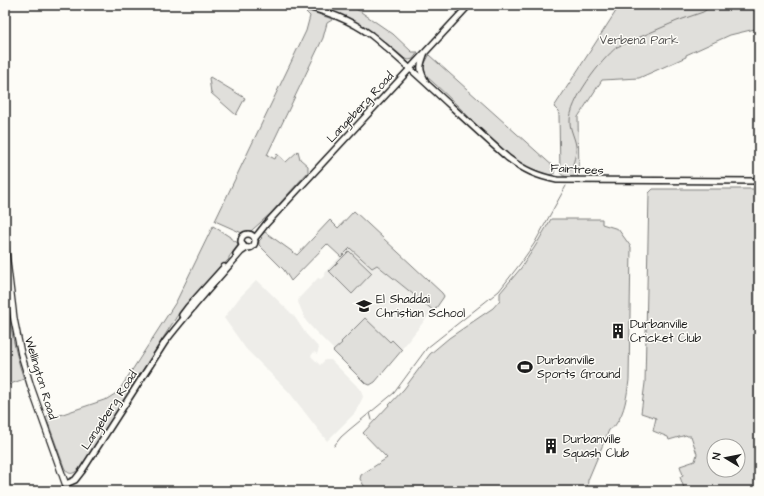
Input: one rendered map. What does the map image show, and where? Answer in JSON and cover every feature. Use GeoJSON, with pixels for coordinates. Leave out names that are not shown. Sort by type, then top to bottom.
{"type":"FeatureCollection","features":[{"type":"Feature","properties":{"kind":"main road","name":"Fairtrees"},"geometry":{"type":"LineString","coordinates":[[298,5],[327,13],[361,29],[390,50],[508,158],[534,174],[557,180],[577,181],[759,181]]}},
{"type":"Feature","properties":{"kind":"main road","name":"Langeberg Road"},"geometry":{"type":"LineString","coordinates":[[253,237],[469,5]]}},
{"type":"Feature","properties":{"kind":"main road"},"geometry":{"type":"LineString","coordinates":[[425,53],[420,68],[428,84]]}},
{"type":"Feature","properties":{"kind":"main road"},"geometry":{"type":"LineString","coordinates":[[247,235],[253,237],[255,243],[254,245],[250,248],[245,247],[242,242],[243,237],[247,235]]}},
{"type":"Feature","properties":{"kind":"main road","name":"Wellington Road"},"geometry":{"type":"LineString","coordinates":[[5,245],[19,348],[68,491]]}},
{"type":"Feature","properties":{"kind":"main road","name":"Langeberg Road"},"geometry":{"type":"LineString","coordinates":[[66,484],[75,480],[82,471],[165,342],[171,330],[188,307],[245,247]]}},
{"type":"Feature","properties":{"kind":"shaded area","name":"El Shaddai Christian School"},"geometry":{"type":"Polygon","coordinates":[[[350,247],[372,268],[376,265],[433,310],[401,350],[392,340],[366,367],[342,343],[334,350],[306,321],[298,302],[299,298],[318,278],[321,279],[325,275],[324,273],[350,247]]]}},
{"type":"Feature","properties":{"kind":"shaded area"},"geometry":{"type":"Polygon","coordinates":[[[257,280],[294,316],[306,334],[319,348],[317,354],[314,352],[311,356],[320,365],[325,360],[331,360],[361,390],[363,397],[355,413],[327,441],[289,392],[246,349],[224,318],[240,297],[257,280]]]}},
{"type":"Feature","properties":{"kind":"green space"},"geometry":{"type":"Polygon","coordinates":[[[312,5],[350,5],[393,34],[412,52],[418,52],[413,59],[405,59],[362,26],[338,14],[312,5]]]}},
{"type":"Feature","properties":{"kind":"green space","name":"Verbena Park"},"geometry":{"type":"Polygon","coordinates":[[[620,5],[759,5],[759,28],[730,35],[639,78],[602,80],[578,117],[579,176],[563,176],[560,172],[559,115],[558,111],[554,107],[620,5]]]}},
{"type":"Feature","properties":{"kind":"green space"},"geometry":{"type":"Polygon","coordinates":[[[307,10],[332,20],[327,23],[323,38],[267,155],[275,159],[277,154],[286,162],[298,151],[300,159],[308,166],[308,172],[270,214],[251,231],[242,233],[215,221],[306,31],[310,16],[306,12],[307,10]]]}},
{"type":"Feature","properties":{"kind":"green space"},"geometry":{"type":"Polygon","coordinates":[[[429,55],[555,168],[554,174],[544,174],[525,166],[491,140],[425,75],[423,69],[429,55]]]}},
{"type":"Feature","properties":{"kind":"green space"},"geometry":{"type":"Polygon","coordinates":[[[210,77],[245,98],[236,115],[211,93],[210,77]]]}},
{"type":"Feature","properties":{"kind":"green space"},"geometry":{"type":"Polygon","coordinates":[[[653,189],[759,189],[759,491],[685,491],[680,477],[683,475],[680,466],[695,461],[697,454],[691,436],[686,435],[669,440],[668,437],[653,431],[656,418],[641,413],[645,383],[649,193],[653,189]]]}},
{"type":"Feature","properties":{"kind":"green space"},"geometry":{"type":"Polygon","coordinates":[[[354,211],[442,293],[444,296],[434,311],[377,265],[372,268],[350,248],[341,257],[327,244],[291,281],[284,270],[259,245],[259,241],[262,238],[260,236],[265,232],[297,255],[330,220],[338,228],[354,211]]]}},
{"type":"Feature","properties":{"kind":"green space","name":"Durbanville Sports Ground"},"geometry":{"type":"Polygon","coordinates":[[[551,219],[602,219],[602,224],[618,229],[631,247],[629,380],[624,409],[615,426],[609,430],[588,480],[587,491],[367,491],[360,479],[361,475],[387,458],[363,433],[404,389],[430,354],[449,338],[493,308],[500,300],[500,293],[521,268],[551,219]]]}},
{"type":"Feature","properties":{"kind":"green space"},"geometry":{"type":"Polygon","coordinates":[[[213,226],[238,243],[238,245],[229,259],[179,313],[81,467],[74,473],[68,472],[64,467],[46,417],[49,415],[54,417],[107,399],[118,392],[176,302],[213,226]]]}},
{"type":"Feature","properties":{"kind":"green space"},"geometry":{"type":"Polygon","coordinates":[[[349,251],[372,273],[352,294],[329,271],[349,251]]]}},
{"type":"Feature","properties":{"kind":"green space"},"geometry":{"type":"Polygon","coordinates":[[[5,284],[14,344],[24,379],[5,386],[5,284]]]}},
{"type":"Feature","properties":{"kind":"green space"},"geometry":{"type":"Polygon","coordinates":[[[365,318],[390,342],[392,340],[402,350],[375,382],[370,385],[365,383],[333,351],[365,318]]]}},
{"type":"Feature","properties":{"kind":"waterway"},"geometry":{"type":"LineString","coordinates":[[571,170],[576,149],[570,125],[571,113],[580,92],[603,61],[617,47],[677,21],[703,12],[713,5]]}},
{"type":"Feature","properties":{"kind":"waterway"},"geometry":{"type":"LineString","coordinates":[[334,446],[341,437],[394,393],[427,348],[499,291],[534,244],[566,186]]}},
{"type":"Feature","properties":{"kind":"waterway"},"geometry":{"type":"LineString","coordinates":[[370,413],[372,420]]}},
{"type":"Feature","properties":{"kind":"place","name":"El Shaddai Christian School"},"geometry":{"type":"Point","coordinates":[364,306]}},
{"type":"Feature","properties":{"kind":"place","name":"Durbanville Cricket Club"},"geometry":{"type":"Point","coordinates":[618,331]}},
{"type":"Feature","properties":{"kind":"place","name":"Durbanville Sports Ground"},"geometry":{"type":"Point","coordinates":[525,367]}},
{"type":"Feature","properties":{"kind":"place","name":"Durbanville Squash Club"},"geometry":{"type":"Point","coordinates":[551,446]}}]}
